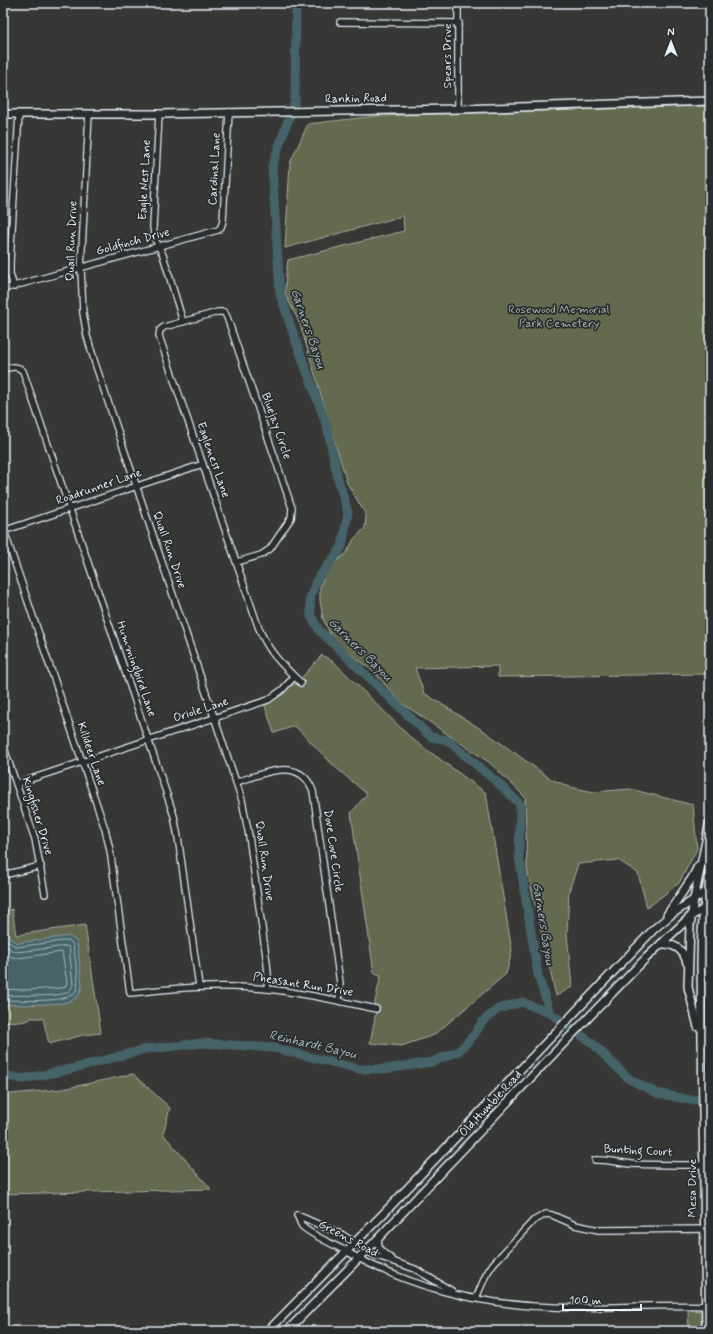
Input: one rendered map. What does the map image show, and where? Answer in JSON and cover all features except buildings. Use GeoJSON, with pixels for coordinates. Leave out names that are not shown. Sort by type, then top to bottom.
{"type":"FeatureCollection","features":[{"type":"Feature","properties":{"kind":"main road","name":"Rankin Road"},"geometry":{"type":"LineString","coordinates":[[3,114],[159,114],[458,109],[710,101]]}},
{"type":"Feature","properties":{"kind":"main road"},"geometry":{"type":"LineString","coordinates":[[694,899],[710,821]]}},
{"type":"Feature","properties":{"kind":"main road"},"geometry":{"type":"LineString","coordinates":[[657,927],[692,878],[702,857]]}},
{"type":"Feature","properties":{"kind":"main road"},"geometry":{"type":"LineString","coordinates":[[707,908],[710,867]]}},
{"type":"Feature","properties":{"kind":"main road","name":"Old Humble Road"},"geometry":{"type":"LineString","coordinates":[[268,1331],[657,927],[672,914],[708,890]]}},
{"type":"Feature","properties":{"kind":"main road","name":"Mesa Drive"},"geometry":{"type":"LineString","coordinates":[[694,899],[691,916],[688,987],[702,1045]]}},
{"type":"Feature","properties":{"kind":"main road","name":"Old Humble Road"},"geometry":{"type":"LineString","coordinates":[[287,1331],[661,944],[691,916],[707,908]]}},
{"type":"Feature","properties":{"kind":"main road","name":"Mesa Drive"},"geometry":{"type":"LineString","coordinates":[[706,1331],[708,1306],[702,1079],[701,936],[707,908]]}},
{"type":"Feature","properties":{"kind":"main road"},"geometry":{"type":"LineString","coordinates":[[661,944],[672,945],[682,952],[685,957],[688,970]]}},
{"type":"Feature","properties":{"kind":"main road"},"geometry":{"type":"LineString","coordinates":[[488,1104],[498,1113]]}},
{"type":"Feature","properties":{"kind":"street","name":"Spears Drive"},"geometry":{"type":"LineString","coordinates":[[458,3],[458,109]]}},
{"type":"Feature","properties":{"kind":"street"},"geometry":{"type":"LineString","coordinates":[[340,22],[459,23]]}},
{"type":"Feature","properties":{"kind":"street","name":"Cardinal Lane"},"geometry":{"type":"LineString","coordinates":[[221,227],[230,112]]}},
{"type":"Feature","properties":{"kind":"street"},"geometry":{"type":"LineString","coordinates":[[14,286],[10,274],[10,262],[19,114]]}},
{"type":"Feature","properties":{"kind":"street","name":"Quail Run Drive"},"geometry":{"type":"LineString","coordinates":[[89,114],[81,268],[83,314],[87,336],[242,800],[249,836],[267,962],[267,989]]}},
{"type":"Feature","properties":{"kind":"street","name":"Eagle Nest Lane"},"geometry":{"type":"LineString","coordinates":[[158,247],[155,239],[153,216],[159,114]]}},
{"type":"Feature","properties":{"kind":"street","name":"Goldfinch Drive"},"geometry":{"type":"LineString","coordinates":[[3,289],[218,230],[221,227]]}},
{"type":"Feature","properties":{"kind":"street"},"geometry":{"type":"LineString","coordinates":[[158,247],[163,255],[183,322]]}},
{"type":"Feature","properties":{"kind":"street","name":"Bluejay Circle"},"geometry":{"type":"LineString","coordinates":[[183,322],[218,312],[224,312],[227,317],[292,508],[291,518],[270,550],[261,555],[237,562]]}},
{"type":"Feature","properties":{"kind":"street","name":"Eaglenest Lane"},"geometry":{"type":"LineString","coordinates":[[183,322],[164,327],[160,330],[159,336],[262,637],[276,659],[301,683]]}},
{"type":"Feature","properties":{"kind":"street","name":"Hummingbird Lane"},"geometry":{"type":"LineString","coordinates":[[3,369],[14,366],[23,371],[172,810],[178,837],[199,986]]}},
{"type":"Feature","properties":{"kind":"street","name":"Roadrunner Lane"},"geometry":{"type":"LineString","coordinates":[[3,530],[203,464]]}},
{"type":"Feature","properties":{"kind":"street","name":"Killdeer Lane"},"geometry":{"type":"LineString","coordinates":[[3,530],[105,829],[110,850],[130,993]]}},
{"type":"Feature","properties":{"kind":"street","name":"Oriole Lane"},"geometry":{"type":"LineString","coordinates":[[16,784],[268,700],[282,690],[294,677]]}},
{"type":"Feature","properties":{"kind":"street","name":"Kingfisher Drive"},"geometry":{"type":"LineString","coordinates":[[3,745],[35,839],[45,894]]}},
{"type":"Feature","properties":{"kind":"street","name":"Dove Cove Circle"},"geometry":{"type":"LineString","coordinates":[[237,782],[272,771],[285,769],[298,773],[306,779],[311,786],[313,791],[340,983],[339,1001]]}},
{"type":"Feature","properties":{"kind":"street"},"geometry":{"type":"LineString","coordinates":[[3,875],[41,866]]}},
{"type":"Feature","properties":{"kind":"street","name":"Pheasant Run Drive"},"geometry":{"type":"LineString","coordinates":[[130,993],[199,986],[267,989],[312,995],[376,1009]]}},
{"type":"Feature","properties":{"kind":"street","name":"Bunting Court"},"geometry":{"type":"LineString","coordinates":[[595,1160],[606,1159],[629,1164],[704,1164]]}},
{"type":"Feature","properties":{"kind":"street"},"geometry":{"type":"LineString","coordinates":[[476,1298],[486,1275],[493,1264],[533,1221],[546,1214],[575,1225],[599,1230],[707,1229]]}},
{"type":"Feature","properties":{"kind":"street","name":"Greens Road"},"geometry":{"type":"LineString","coordinates":[[457,1294],[415,1269],[398,1262],[381,1258],[343,1235],[297,1215],[303,1226],[358,1258],[421,1285],[457,1294],[515,1305],[552,1307],[708,1306]]}},
{"type":"Feature","properties":{"kind":"street","name":"Greens Road"},"geometry":{"type":"LineString","coordinates":[[379,1237],[378,1244],[381,1251],[398,1262]]}},
{"type":"Feature","properties":{"kind":"green space","name":"Rosewood Memorial Park Cemetery"},"geometry":{"type":"Polygon","coordinates":[[[710,106],[710,674],[498,677],[498,666],[415,668],[424,693],[484,731],[551,779],[570,787],[594,792],[630,789],[693,805],[697,849],[679,883],[647,908],[638,873],[618,860],[578,864],[569,891],[567,933],[572,987],[556,996],[527,870],[525,797],[490,763],[400,702],[373,671],[341,647],[331,636],[323,619],[320,600],[320,587],[327,570],[347,552],[354,539],[365,528],[366,515],[347,483],[300,324],[285,294],[288,260],[404,231],[403,216],[285,248],[290,163],[308,124],[376,116],[710,106]]]}},
{"type":"Feature","properties":{"kind":"green space"},"geometry":{"type":"Polygon","coordinates":[[[322,655],[335,663],[411,738],[486,793],[512,951],[506,974],[434,1035],[401,1046],[370,1043],[377,1007],[374,1006],[381,975],[374,973],[351,813],[367,794],[335,767],[295,726],[274,733],[264,703],[280,696],[289,686],[296,684],[322,655]]]}},
{"type":"Feature","properties":{"kind":"green space"},"geometry":{"type":"Polygon","coordinates":[[[12,909],[16,935],[85,925],[101,1033],[83,1035],[49,1044],[43,1018],[31,1018],[21,1022],[3,1021],[3,912],[12,909]]]}},
{"type":"Feature","properties":{"kind":"green space"},"geometry":{"type":"Polygon","coordinates":[[[133,1074],[170,1108],[163,1134],[211,1189],[3,1194],[3,1093],[11,1094],[63,1089],[133,1074]]]}},
{"type":"Feature","properties":{"kind":"green space"},"geometry":{"type":"Polygon","coordinates":[[[688,1310],[701,1311],[704,1316],[704,1331],[689,1331],[688,1310]]]}},
{"type":"Feature","properties":{"kind":"water"},"geometry":{"type":"Polygon","coordinates":[[[3,925],[5,926],[10,939],[18,943],[69,936],[77,942],[82,985],[79,995],[71,1001],[63,1003],[27,1005],[3,1004],[3,925]]]}},
{"type":"Feature","properties":{"kind":"waterway","name":"Garners Bayou"},"geometry":{"type":"LineString","coordinates":[[296,3],[295,101],[272,166],[280,293],[327,426],[338,479],[348,512],[342,547],[316,581],[310,598],[311,616],[319,630],[431,737],[447,740],[498,783],[520,804],[519,856],[538,975],[550,1013],[592,1043],[629,1079],[657,1093],[690,1100],[710,1099]]}},
{"type":"Feature","properties":{"kind":"waterway","name":"Reinhardt Bayou"},"geometry":{"type":"LineString","coordinates":[[3,1075],[23,1079],[71,1069],[146,1049],[204,1043],[274,1048],[359,1069],[386,1069],[432,1062],[459,1051],[474,1035],[482,1022],[498,1009],[522,1002],[550,1013]]}}]}
